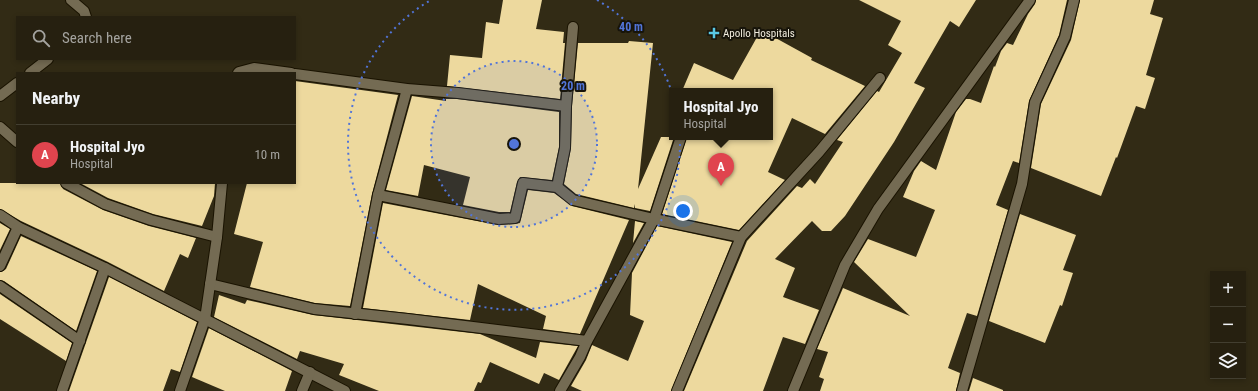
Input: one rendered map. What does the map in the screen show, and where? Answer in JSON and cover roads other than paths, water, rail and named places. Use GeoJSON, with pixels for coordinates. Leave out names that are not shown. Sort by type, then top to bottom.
{"type":"FeatureCollection","features":[{"type":"Feature","properties":{"kind":"street"},"geometry":{"type":"LineString","coordinates":[[71,0],[84,11],[86,16]]}},
{"type":"Feature","properties":{"kind":"street"},"geometry":{"type":"LineString","coordinates":[[793,391],[844,264],[878,209],[1030,0]]}},
{"type":"Feature","properties":{"kind":"street"},"geometry":{"type":"LineString","coordinates":[[962,391],[1022,184],[1035,102],[1065,37],[1074,0]]}},
{"type":"Feature","properties":{"kind":"street"},"geometry":{"type":"LineString","coordinates":[[557,187],[565,148],[566,106],[572,27]]}},
{"type":"Feature","properties":{"kind":"street"},"geometry":{"type":"LineString","coordinates":[[31,72],[47,60]]}},
{"type":"Feature","properties":{"kind":"street"},"geometry":{"type":"LineString","coordinates":[[239,72],[254,68],[284,72]]}},
{"type":"Feature","properties":{"kind":"street"},"geometry":{"type":"LineString","coordinates":[[296,74],[407,89],[458,93],[566,106]]}},
{"type":"Feature","properties":{"kind":"street"},"geometry":{"type":"LineString","coordinates":[[677,391],[741,237],[819,152],[880,78]]}},
{"type":"Feature","properties":{"kind":"street"},"geometry":{"type":"LineString","coordinates":[[0,96],[16,84]]}},
{"type":"Feature","properties":{"kind":"street"},"geometry":{"type":"LineString","coordinates":[[355,314],[378,195],[407,89]]}},
{"type":"Feature","properties":{"kind":"street"},"geometry":{"type":"LineString","coordinates":[[0,127],[16,141]]}},
{"type":"Feature","properties":{"kind":"street"},"geometry":{"type":"LineString","coordinates":[[560,391],[654,220],[679,140]]}},
{"type":"Feature","properties":{"kind":"street"},"geometry":{"type":"LineString","coordinates":[[378,195],[504,219],[515,218],[522,183],[557,187],[574,200],[654,220],[741,237]]}},
{"type":"Feature","properties":{"kind":"street"},"geometry":{"type":"LineString","coordinates":[[68,184],[105,204],[151,220],[217,237]]}},
{"type":"Feature","properties":{"kind":"street"},"geometry":{"type":"LineString","coordinates":[[180,391],[204,319],[217,237],[222,184]]}},
{"type":"Feature","properties":{"kind":"street"},"geometry":{"type":"LineString","coordinates":[[0,214],[18,227],[105,268],[345,391]]}},
{"type":"Feature","properties":{"kind":"street"},"geometry":{"type":"LineString","coordinates":[[0,266],[18,227]]}},
{"type":"Feature","properties":{"kind":"street"},"geometry":{"type":"LineString","coordinates":[[62,391],[105,268]]}},
{"type":"Feature","properties":{"kind":"street"},"geometry":{"type":"LineString","coordinates":[[210,284],[314,309],[587,341]]}},
{"type":"Feature","properties":{"kind":"street"},"geometry":{"type":"LineString","coordinates":[[0,286],[80,341]]}},
{"type":"Feature","properties":{"kind":"street"},"geometry":{"type":"LineString","coordinates":[[302,391],[310,372]]}},
{"type":"Feature","properties":{"kind":"place","name":"Apollo Hospitals"},"geometry":{"type":"Point","coordinates":[714,33]}},
{"type":"Feature","properties":{"kind":"place","name":"Hospital Jyo"},"geometry":{"type":"Point","coordinates":[721,186]}}]}
